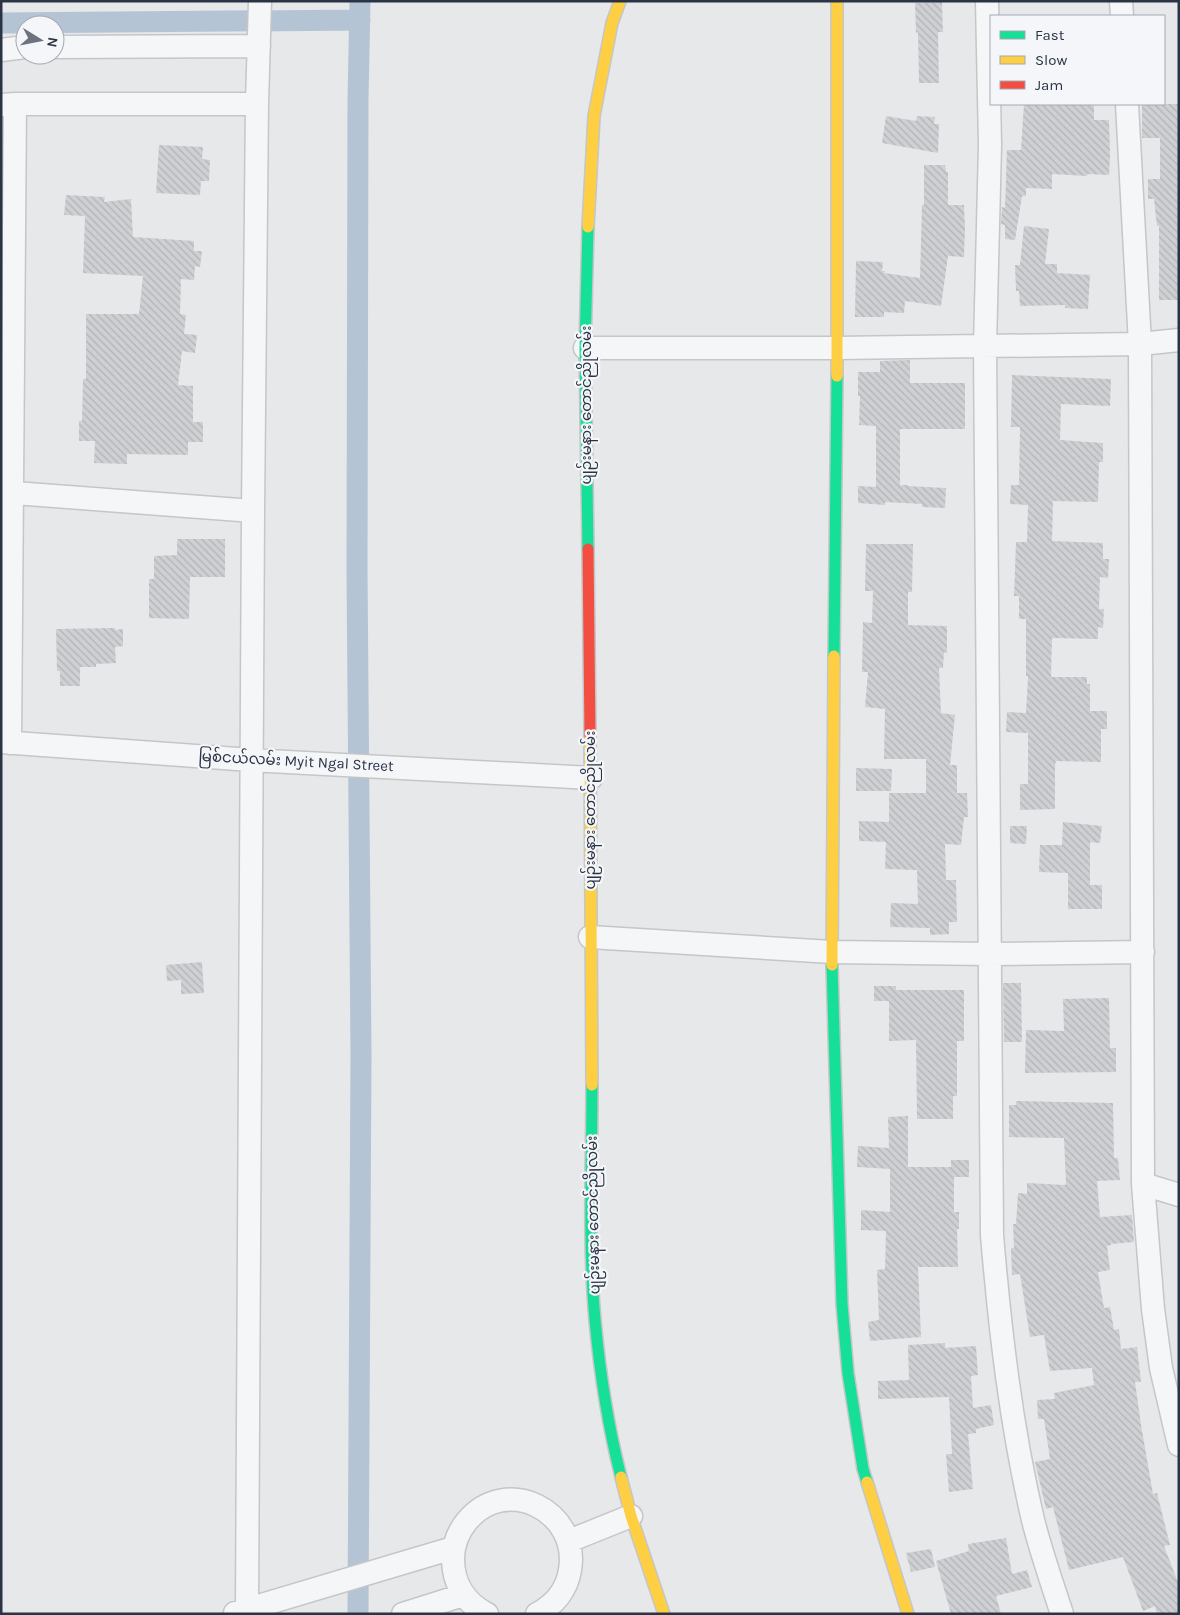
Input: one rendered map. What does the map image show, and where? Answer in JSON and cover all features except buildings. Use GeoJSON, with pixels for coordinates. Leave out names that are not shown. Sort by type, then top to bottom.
{"type":"FeatureCollection","features":[{"type":"Feature","properties":{"kind":"main road","name":"ပျဉ်းမနား တောင်ညိုလမ်း"},"geometry":{"type":"LineString","coordinates":[[620,1],[612,23],[594,116],[587,238],[585,348],[590,778],[592,1254],[602,1384],[612,1441],[631,1516],[664,1614]]}},
{"type":"Feature","properties":{"kind":"main road"},"geometry":{"type":"LineString","coordinates":[[837,1],[837,348],[832,952],[842,1304],[848,1373],[863,1469],[908,1614]]}},
{"type":"Feature","properties":{"kind":"street"},"geometry":{"type":"LineString","coordinates":[[987,1],[990,145],[985,346],[992,1235],[998,1308],[1020,1458],[1034,1521],[1062,1614]]}},
{"type":"Feature","properties":{"kind":"street"},"geometry":{"type":"LineString","coordinates":[[1121,1],[1122,15]]}},
{"type":"Feature","properties":{"kind":"street"},"geometry":{"type":"LineString","coordinates":[[260,3],[257,104],[243,1612],[453,1548]]}},
{"type":"Feature","properties":{"kind":"street"},"geometry":{"type":"LineString","coordinates":[[65,47],[259,39]]}},
{"type":"Feature","properties":{"kind":"street"},"geometry":{"type":"LineString","coordinates":[[1,50],[15,48]]}},
{"type":"Feature","properties":{"kind":"street"},"geometry":{"type":"LineString","coordinates":[[6,743],[8,104],[257,104]]}},
{"type":"Feature","properties":{"kind":"street"},"geometry":{"type":"LineString","coordinates":[[1127,105],[1140,344],[1144,1184],[1153,1309],[1161,1368],[1179,1445]]}},
{"type":"Feature","properties":{"kind":"street"},"geometry":{"type":"LineString","coordinates":[[585,348],[837,348],[1140,344],[1179,340]]}},
{"type":"Feature","properties":{"kind":"street"},"geometry":{"type":"LineString","coordinates":[[7,492],[253,511]]}},
{"type":"Feature","properties":{"kind":"street","name":"မြစ်ငယ်လမ်း Myit Ngal Street"},"geometry":{"type":"LineString","coordinates":[[6,743],[251,760],[590,778]]}},
{"type":"Feature","properties":{"kind":"street"},"geometry":{"type":"LineString","coordinates":[[590,937],[832,952],[990,954],[1143,952]]}},
{"type":"Feature","properties":{"kind":"street"},"geometry":{"type":"LineString","coordinates":[[1144,1184],[1179,1194]]}},
{"type":"Feature","properties":{"kind":"street"},"geometry":{"type":"LineString","coordinates":[[486,1614],[476,1609],[463,1595],[453,1573],[453,1548],[460,1529],[473,1514],[489,1504],[509,1500],[528,1502],[546,1510],[560,1524],[569,1541],[572,1560],[569,1578],[560,1595],[547,1609],[537,1614]]}},
{"type":"Feature","properties":{"kind":"street"},"geometry":{"type":"LineString","coordinates":[[569,1541],[631,1516]]}},
{"type":"Feature","properties":{"kind":"street"},"geometry":{"type":"LineString","coordinates":[[403,1614],[463,1595]]}},
{"type":"Feature","properties":{"kind":"waterway"},"geometry":{"type":"LineString","coordinates":[[358,1614],[361,1055],[357,570],[360,1]]}},
{"type":"Feature","properties":{"kind":"waterway"},"geometry":{"type":"LineString","coordinates":[[1,23],[360,20]]}},
{"type":"Feature","properties":{"kind":"traffic: fast"},"geometry":{"type":"LineString","coordinates":[[588,227],[585,348],[588,549]]}},
{"type":"Feature","properties":{"kind":"traffic: fast"},"geometry":{"type":"LineString","coordinates":[[834,656],[837,376]]}},
{"type":"Feature","properties":{"kind":"traffic: fast"},"geometry":{"type":"LineString","coordinates":[[832,965],[842,1304],[848,1373],[863,1469],[867,1482]]}},
{"type":"Feature","properties":{"kind":"traffic: fast"},"geometry":{"type":"LineString","coordinates":[[592,1085],[591,1232],[595,1320],[605,1400],[621,1477]]}},
{"type":"Feature","properties":{"kind":"traffic: slow"},"geometry":{"type":"LineString","coordinates":[[588,227],[594,116],[612,23],[620,1]]}},
{"type":"Feature","properties":{"kind":"traffic: slow"},"geometry":{"type":"LineString","coordinates":[[837,1],[837,376]]}},
{"type":"Feature","properties":{"kind":"traffic: slow"},"geometry":{"type":"LineString","coordinates":[[832,965],[834,656]]}},
{"type":"Feature","properties":{"kind":"traffic: slow"},"geometry":{"type":"LineString","coordinates":[[590,736],[592,1085]]}},
{"type":"Feature","properties":{"kind":"traffic: slow"},"geometry":{"type":"LineString","coordinates":[[621,1477],[631,1516],[664,1614]]}},
{"type":"Feature","properties":{"kind":"traffic: slow"},"geometry":{"type":"LineString","coordinates":[[867,1482],[908,1614]]}},
{"type":"Feature","properties":{"kind":"traffic: jam"},"geometry":{"type":"LineString","coordinates":[[588,549],[590,736]]}}]}
